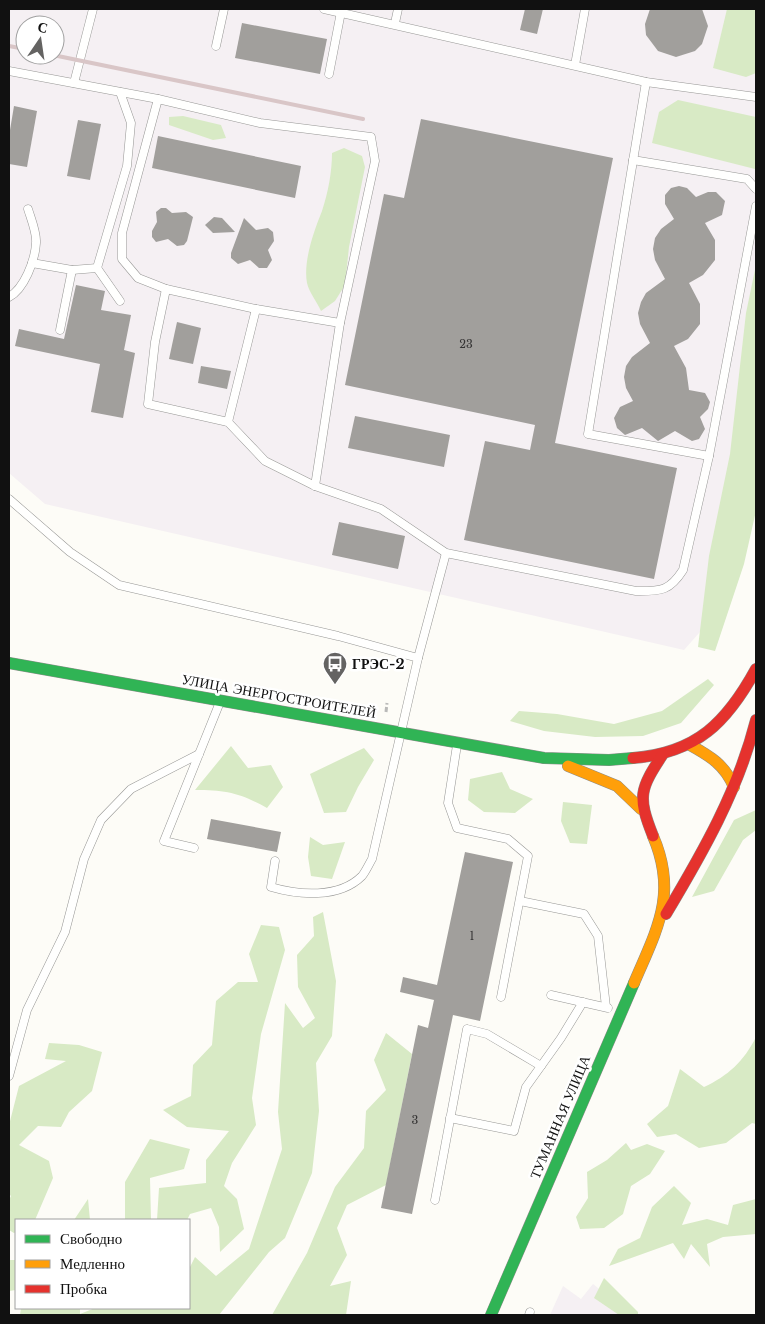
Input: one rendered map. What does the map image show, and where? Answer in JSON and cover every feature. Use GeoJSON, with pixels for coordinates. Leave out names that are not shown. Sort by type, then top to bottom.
{"type":"FeatureCollection","features":[{"type":"Feature","properties":{"kind":"street","name":"УЛИЦА ЭНЕРГОСТРОИТЕЛЕЙ"},"geometry":{"type":"LineString","coordinates":[[9,663],[544,758]]}},
{"type":"Feature","properties":{"kind":"street"},"geometry":{"type":"LineString","coordinates":[[544,758],[619,760],[663,754],[690,745],[718,725],[738,703],[756,669]]}},
{"type":"Feature","properties":{"kind":"street","name":"ТУМАННАЯ УЛИЦА"},"geometry":{"type":"LineString","coordinates":[[491,1315],[656,931],[718,827],[750,751],[756,720]]}},
{"type":"Feature","properties":{"kind":"street"},"geometry":{"type":"LineString","coordinates":[[690,745],[712,756],[728,770],[734,787]]}},
{"type":"Feature","properties":{"kind":"street"},"geometry":{"type":"LineString","coordinates":[[641,809],[643,789],[663,754]]}},
{"type":"Feature","properties":{"kind":"street"},"geometry":{"type":"LineString","coordinates":[[544,758],[603,778],[629,793],[641,809]]}},
{"type":"Feature","properties":{"kind":"street","name":"ТУМАННАЯ УЛИЦА"},"geometry":{"type":"LineString","coordinates":[[641,809],[664,864],[666,893],[656,931]]}},
{"type":"Feature","properties":{"kind":"lane"},"geometry":{"type":"LineString","coordinates":[[74,83],[93,9]]}},
{"type":"Feature","properties":{"kind":"lane"},"geometry":{"type":"LineString","coordinates":[[216,46],[224,9]]}},
{"type":"Feature","properties":{"kind":"lane"},"geometry":{"type":"LineString","coordinates":[[324,9],[395,23],[646,82],[756,97]]}},
{"type":"Feature","properties":{"kind":"lane"},"geometry":{"type":"LineString","coordinates":[[395,23],[398,9]]}},
{"type":"Feature","properties":{"kind":"lane"},"geometry":{"type":"LineString","coordinates":[[575,65],[585,9]]}},
{"type":"Feature","properties":{"kind":"lane"},"geometry":{"type":"LineString","coordinates":[[329,74],[341,12]]}},
{"type":"Feature","properties":{"kind":"lane"},"geometry":{"type":"LineString","coordinates":[[9,71],[158,99],[260,123],[371,137],[375,161],[340,323],[315,486]]}},
{"type":"Feature","properties":{"kind":"lane"},"geometry":{"type":"LineString","coordinates":[[646,82],[588,434],[709,456]]}},
{"type":"Feature","properties":{"kind":"lane"},"geometry":{"type":"LineString","coordinates":[[97,268],[127,166],[131,123],[120,92]]}},
{"type":"Feature","properties":{"kind":"lane"},"geometry":{"type":"LineString","coordinates":[[158,99],[122,233],[122,259],[138,278],[166,289],[256,309],[340,323]]}},
{"type":"Feature","properties":{"kind":"lane"},"geometry":{"type":"LineString","coordinates":[[633,160],[748,179],[756,189]]}},
{"type":"Feature","properties":{"kind":"lane"},"geometry":{"type":"LineString","coordinates":[[166,289],[155,342],[148,404],[228,422],[265,462],[315,486],[381,509],[446,553],[636,591],[660,591],[674,584],[682,570],[709,456],[756,206]]}},
{"type":"Feature","properties":{"kind":"lane"},"geometry":{"type":"LineString","coordinates":[[9,297],[16,293],[32,263],[36,242],[28,209]]}},
{"type":"Feature","properties":{"kind":"lane"},"geometry":{"type":"LineString","coordinates":[[32,263],[72,270],[97,268]]}},
{"type":"Feature","properties":{"kind":"lane"},"geometry":{"type":"LineString","coordinates":[[97,268],[120,301]]}},
{"type":"Feature","properties":{"kind":"lane"},"geometry":{"type":"LineString","coordinates":[[60,330],[72,270]]}},
{"type":"Feature","properties":{"kind":"lane"},"geometry":{"type":"LineString","coordinates":[[228,422],[256,309]]}},
{"type":"Feature","properties":{"kind":"lane"},"geometry":{"type":"LineString","coordinates":[[9,499],[70,552],[119,585],[338,636],[418,658]]}},
{"type":"Feature","properties":{"kind":"lane"},"geometry":{"type":"LineString","coordinates":[[275,861],[271,887],[298,894],[325,892],[344,887],[361,876],[372,859],[418,658],[446,553]]}},
{"type":"Feature","properties":{"kind":"lane"},"geometry":{"type":"LineString","coordinates":[[194,848],[164,841],[221,700]]}},
{"type":"Feature","properties":{"kind":"lane"},"geometry":{"type":"LineString","coordinates":[[458,743],[448,803],[457,828],[508,839],[528,856],[502,997]]}},
{"type":"Feature","properties":{"kind":"lane"},"geometry":{"type":"LineString","coordinates":[[9,1076],[27,1010],[66,932],[84,859],[101,820],[131,789],[199,754]]}},
{"type":"Feature","properties":{"kind":"lane"},"geometry":{"type":"LineString","coordinates":[[520,901],[584,914],[598,936],[606,1008]]}},
{"type":"Feature","properties":{"kind":"lane"},"geometry":{"type":"LineString","coordinates":[[551,994],[622,1011]]}},
{"type":"Feature","properties":{"kind":"lane"},"geometry":{"type":"LineString","coordinates":[[450,1118],[514,1131],[526,1087],[583,1002]]}},
{"type":"Feature","properties":{"kind":"lane"},"geometry":{"type":"LineString","coordinates":[[435,1200],[467,1029],[487,1034],[541,1066]]}},
{"type":"Feature","properties":{"kind":"shaded area"},"geometry":{"type":"Polygon","coordinates":[[[9,9],[756,9],[756,359],[707,624],[684,650],[45,504],[9,473],[9,9]]]}},
{"type":"Feature","properties":{"kind":"shaded area"},"geometry":{"type":"Polygon","coordinates":[[[593,1284],[631,1315],[550,1315],[563,1286],[581,1299],[593,1284]]]}},
{"type":"Feature","properties":{"kind":"green space"},"geometry":{"type":"Polygon","coordinates":[[[727,9],[756,9],[756,73],[746,77],[713,68],[727,9]]]}},
{"type":"Feature","properties":{"kind":"green space"},"geometry":{"type":"Polygon","coordinates":[[[678,100],[756,117],[755,169],[652,143],[659,112],[678,100]]]}},
{"type":"Feature","properties":{"kind":"green space"},"geometry":{"type":"Polygon","coordinates":[[[183,116],[221,125],[226,138],[213,140],[169,125],[169,117],[183,116]]]}},
{"type":"Feature","properties":{"kind":"green space"},"geometry":{"type":"Polygon","coordinates":[[[344,148],[362,156],[365,167],[349,247],[345,285],[335,301],[321,311],[307,283],[307,265],[310,246],[328,190],[332,153],[344,148]]]}},
{"type":"Feature","properties":{"kind":"green space"},"geometry":{"type":"Polygon","coordinates":[[[756,265],[756,511],[744,564],[715,651],[698,647],[709,556],[730,454],[746,313],[756,265]]]}},
{"type":"Feature","properties":{"kind":"green space"},"geometry":{"type":"Polygon","coordinates":[[[708,679],[714,685],[681,723],[643,736],[595,737],[544,731],[510,721],[519,711],[557,714],[614,724],[662,711],[708,679]]]}},
{"type":"Feature","properties":{"kind":"green space"},"geometry":{"type":"Polygon","coordinates":[[[231,746],[248,768],[271,765],[283,787],[267,808],[232,793],[195,790],[231,746]]]}},
{"type":"Feature","properties":{"kind":"green space"},"geometry":{"type":"Polygon","coordinates":[[[364,748],[374,760],[346,812],[324,813],[310,774],[364,748]]]}},
{"type":"Feature","properties":{"kind":"green space"},"geometry":{"type":"Polygon","coordinates":[[[502,772],[510,789],[533,799],[515,813],[484,812],[468,800],[470,779],[502,772]]]}},
{"type":"Feature","properties":{"kind":"green space"},"geometry":{"type":"Polygon","coordinates":[[[563,802],[592,805],[587,844],[570,843],[561,821],[563,802]]]}},
{"type":"Feature","properties":{"kind":"green space"},"geometry":{"type":"Polygon","coordinates":[[[756,810],[756,830],[743,840],[714,891],[692,897],[734,820],[756,810]]]}},
{"type":"Feature","properties":{"kind":"green space"},"geometry":{"type":"Polygon","coordinates":[[[310,837],[323,845],[345,842],[332,879],[311,876],[308,857],[310,837]]]}},
{"type":"Feature","properties":{"kind":"green space"},"geometry":{"type":"Polygon","coordinates":[[[323,912],[336,981],[332,1036],[316,1063],[319,1111],[312,1173],[285,1238],[269,1252],[219,1315],[20,1315],[21,1309],[80,1309],[80,1314],[92,1309],[190,1309],[190,1267],[195,1257],[216,1276],[249,1249],[282,1149],[278,1112],[285,1003],[303,1028],[315,1018],[298,987],[297,955],[314,936],[313,917],[323,912]]]}},
{"type":"Feature","properties":{"kind":"green space"},"geometry":{"type":"Polygon","coordinates":[[[261,925],[279,927],[285,950],[261,1034],[252,1098],[256,1125],[232,1163],[224,1186],[237,1199],[244,1229],[220,1252],[219,1227],[211,1208],[190,1214],[188,1219],[157,1219],[159,1188],[206,1183],[206,1160],[229,1131],[187,1127],[163,1110],[191,1096],[193,1065],[212,1045],[216,1001],[238,982],[258,982],[249,954],[261,925]]]}},
{"type":"Feature","properties":{"kind":"green space"},"geometry":{"type":"Polygon","coordinates":[[[386,1033],[412,1054],[386,1185],[347,1205],[337,1228],[347,1255],[330,1286],[351,1281],[346,1315],[272,1315],[307,1253],[335,1187],[364,1148],[366,1111],[386,1090],[374,1060],[386,1033]]]}},
{"type":"Feature","properties":{"kind":"green space"},"geometry":{"type":"Polygon","coordinates":[[[756,1037],[756,1124],[752,1123],[726,1143],[699,1148],[676,1134],[657,1137],[647,1124],[668,1106],[680,1069],[704,1087],[728,1073],[741,1060],[756,1037]]]}},
{"type":"Feature","properties":{"kind":"green space"},"geometry":{"type":"Polygon","coordinates":[[[49,1043],[79,1045],[102,1052],[92,1091],[69,1112],[61,1127],[38,1126],[19,1145],[49,1161],[53,1178],[35,1219],[15,1219],[14,1233],[9,1230],[9,1200],[11,1196],[9,1194],[9,1125],[19,1086],[66,1061],[45,1059],[49,1043]]]}},
{"type":"Feature","properties":{"kind":"green space"},"geometry":{"type":"Polygon","coordinates":[[[150,1139],[190,1149],[184,1169],[150,1178],[151,1219],[125,1219],[125,1182],[150,1139]]]}},
{"type":"Feature","properties":{"kind":"green space"},"geometry":{"type":"Polygon","coordinates":[[[626,1143],[631,1150],[647,1144],[665,1151],[650,1174],[631,1186],[623,1214],[604,1228],[580,1229],[576,1217],[588,1198],[587,1172],[607,1160],[626,1143]]]}},
{"type":"Feature","properties":{"kind":"green space"},"geometry":{"type":"Polygon","coordinates":[[[674,1186],[691,1203],[682,1225],[707,1219],[728,1225],[733,1205],[756,1199],[756,1234],[723,1237],[707,1244],[710,1267],[691,1244],[684,1259],[673,1243],[609,1266],[618,1249],[640,1238],[652,1207],[674,1186]]]}},
{"type":"Feature","properties":{"kind":"green space"},"geometry":{"type":"Polygon","coordinates":[[[88,1199],[90,1219],[75,1219],[88,1199]]]}},
{"type":"Feature","properties":{"kind":"green space"},"geometry":{"type":"Polygon","coordinates":[[[9,1260],[15,1260],[15,1290],[9,1291],[9,1260]]]}},
{"type":"Feature","properties":{"kind":"green space"},"geometry":{"type":"Polygon","coordinates":[[[604,1278],[638,1312],[638,1315],[619,1315],[594,1298],[604,1278]]]}},
{"type":"Feature","properties":{"kind":"building"},"geometry":{"type":"Polygon","coordinates":[[[525,9],[543,9],[537,34],[520,30],[525,9]]]}},
{"type":"Feature","properties":{"kind":"building"},"geometry":{"type":"Polygon","coordinates":[[[650,9],[702,9],[708,26],[702,44],[695,51],[676,57],[658,51],[646,35],[645,24],[650,9]]]}},
{"type":"Feature","properties":{"kind":"building"},"geometry":{"type":"Polygon","coordinates":[[[242,23],[327,39],[320,74],[235,58],[242,23]]]}},
{"type":"Feature","properties":{"kind":"building"},"geometry":{"type":"Polygon","coordinates":[[[14,106],[37,111],[27,167],[9,164],[9,136],[14,106]]]}},
{"type":"Feature","properties":{"kind":"building"},"geometry":{"type":"Polygon","coordinates":[[[421,119],[613,158],[555,443],[677,468],[654,579],[464,540],[485,441],[530,450],[535,425],[345,385],[384,194],[404,198],[421,119]]]}},
{"type":"Feature","properties":{"kind":"building"},"geometry":{"type":"Polygon","coordinates":[[[78,120],[101,124],[90,180],[67,176],[78,120]]]}},
{"type":"Feature","properties":{"kind":"building"},"geometry":{"type":"Polygon","coordinates":[[[158,136],[301,166],[295,198],[152,168],[158,136]]]}},
{"type":"Feature","properties":{"kind":"building"},"geometry":{"type":"Polygon","coordinates":[[[679,186],[687,188],[696,197],[708,192],[716,192],[725,201],[722,215],[705,223],[715,240],[715,260],[703,275],[689,283],[700,304],[700,324],[688,339],[674,346],[686,368],[689,390],[705,393],[710,402],[708,409],[700,417],[705,429],[699,439],[692,441],[675,431],[658,441],[642,428],[625,435],[617,428],[614,418],[620,407],[633,401],[626,388],[624,377],[626,366],[632,357],[650,343],[640,324],[638,313],[646,293],[665,279],[655,260],[653,249],[655,238],[661,229],[674,219],[665,204],[665,195],[671,188],[679,186]]]}},
{"type":"Feature","properties":{"kind":"building"},"geometry":{"type":"Polygon","coordinates":[[[161,208],[166,208],[172,213],[186,212],[193,217],[187,241],[184,245],[177,246],[168,239],[156,242],[152,237],[152,231],[157,222],[156,212],[161,208]]]}},
{"type":"Feature","properties":{"kind":"building"},"geometry":{"type":"Polygon","coordinates":[[[214,217],[222,218],[235,232],[213,233],[205,225],[214,217]]]}},
{"type":"Feature","properties":{"kind":"building"},"geometry":{"type":"Polygon","coordinates":[[[244,218],[256,230],[268,228],[273,232],[274,241],[268,250],[272,260],[267,268],[259,268],[250,260],[238,264],[231,258],[231,253],[244,218]]]}},
{"type":"Feature","properties":{"kind":"building"},"geometry":{"type":"Polygon","coordinates":[[[76,285],[105,291],[101,310],[131,315],[124,350],[135,353],[123,418],[91,412],[100,364],[15,346],[19,329],[64,339],[76,285]]]}},
{"type":"Feature","properties":{"kind":"building"},"geometry":{"type":"Polygon","coordinates":[[[177,322],[201,328],[193,364],[169,359],[177,322]]]}},
{"type":"Feature","properties":{"kind":"building"},"geometry":{"type":"Polygon","coordinates":[[[201,366],[231,371],[227,389],[198,383],[201,366]]]}},
{"type":"Feature","properties":{"kind":"building"},"geometry":{"type":"Polygon","coordinates":[[[355,416],[450,435],[444,467],[348,448],[355,416]]]}},
{"type":"Feature","properties":{"kind":"building"},"geometry":{"type":"Polygon","coordinates":[[[339,522],[405,536],[398,569],[332,555],[339,522]]]}},
{"type":"Feature","properties":{"kind":"building"},"geometry":{"type":"Polygon","coordinates":[[[211,819],[281,832],[277,852],[207,839],[211,819]]]}},
{"type":"Feature","properties":{"kind":"building"},"geometry":{"type":"Polygon","coordinates":[[[465,852],[513,862],[480,1021],[453,1015],[412,1214],[381,1208],[418,1025],[428,1028],[434,1000],[400,992],[403,977],[437,985],[465,852]]]}},
{"type":"Feature","properties":{"kind":"railway"},"geometry":{"type":"LineString","coordinates":[[9,46],[15,47]]}},
{"type":"Feature","properties":{"kind":"railway"},"geometry":{"type":"LineString","coordinates":[[65,57],[363,119]]}},
{"type":"Feature","properties":{"kind":"traffic: fast"},"geometry":{"type":"LineString","coordinates":[[9,663],[544,758],[609,760],[633,758]]}},
{"type":"Feature","properties":{"kind":"traffic: fast"},"geometry":{"type":"LineString","coordinates":[[491,1315],[634,983]]}},
{"type":"Feature","properties":{"kind":"traffic: slow"},"geometry":{"type":"LineString","coordinates":[[690,745],[716,762],[726,773],[734,787]]}},
{"type":"Feature","properties":{"kind":"traffic: slow"},"geometry":{"type":"LineString","coordinates":[[568,766],[617,786],[641,809]]}},
{"type":"Feature","properties":{"kind":"traffic: slow"},"geometry":{"type":"LineString","coordinates":[[634,983],[657,928],[664,894],[664,876],[653,836]]}},
{"type":"Feature","properties":{"kind":"traffic: jam"},"geometry":{"type":"LineString","coordinates":[[633,758],[655,755],[675,749],[692,742],[708,731],[734,705],[756,669]]}},
{"type":"Feature","properties":{"kind":"traffic: jam"},"geometry":{"type":"LineString","coordinates":[[666,914],[718,820],[740,772],[756,720]]}},
{"type":"Feature","properties":{"kind":"traffic: jam"},"geometry":{"type":"LineString","coordinates":[[653,836],[645,811],[643,793],[649,776],[663,754]]}},
{"type":"Feature","properties":{"kind":"place","name":"ГРЭС-2"},"geometry":{"type":"Point","coordinates":[335,685]}}]}
